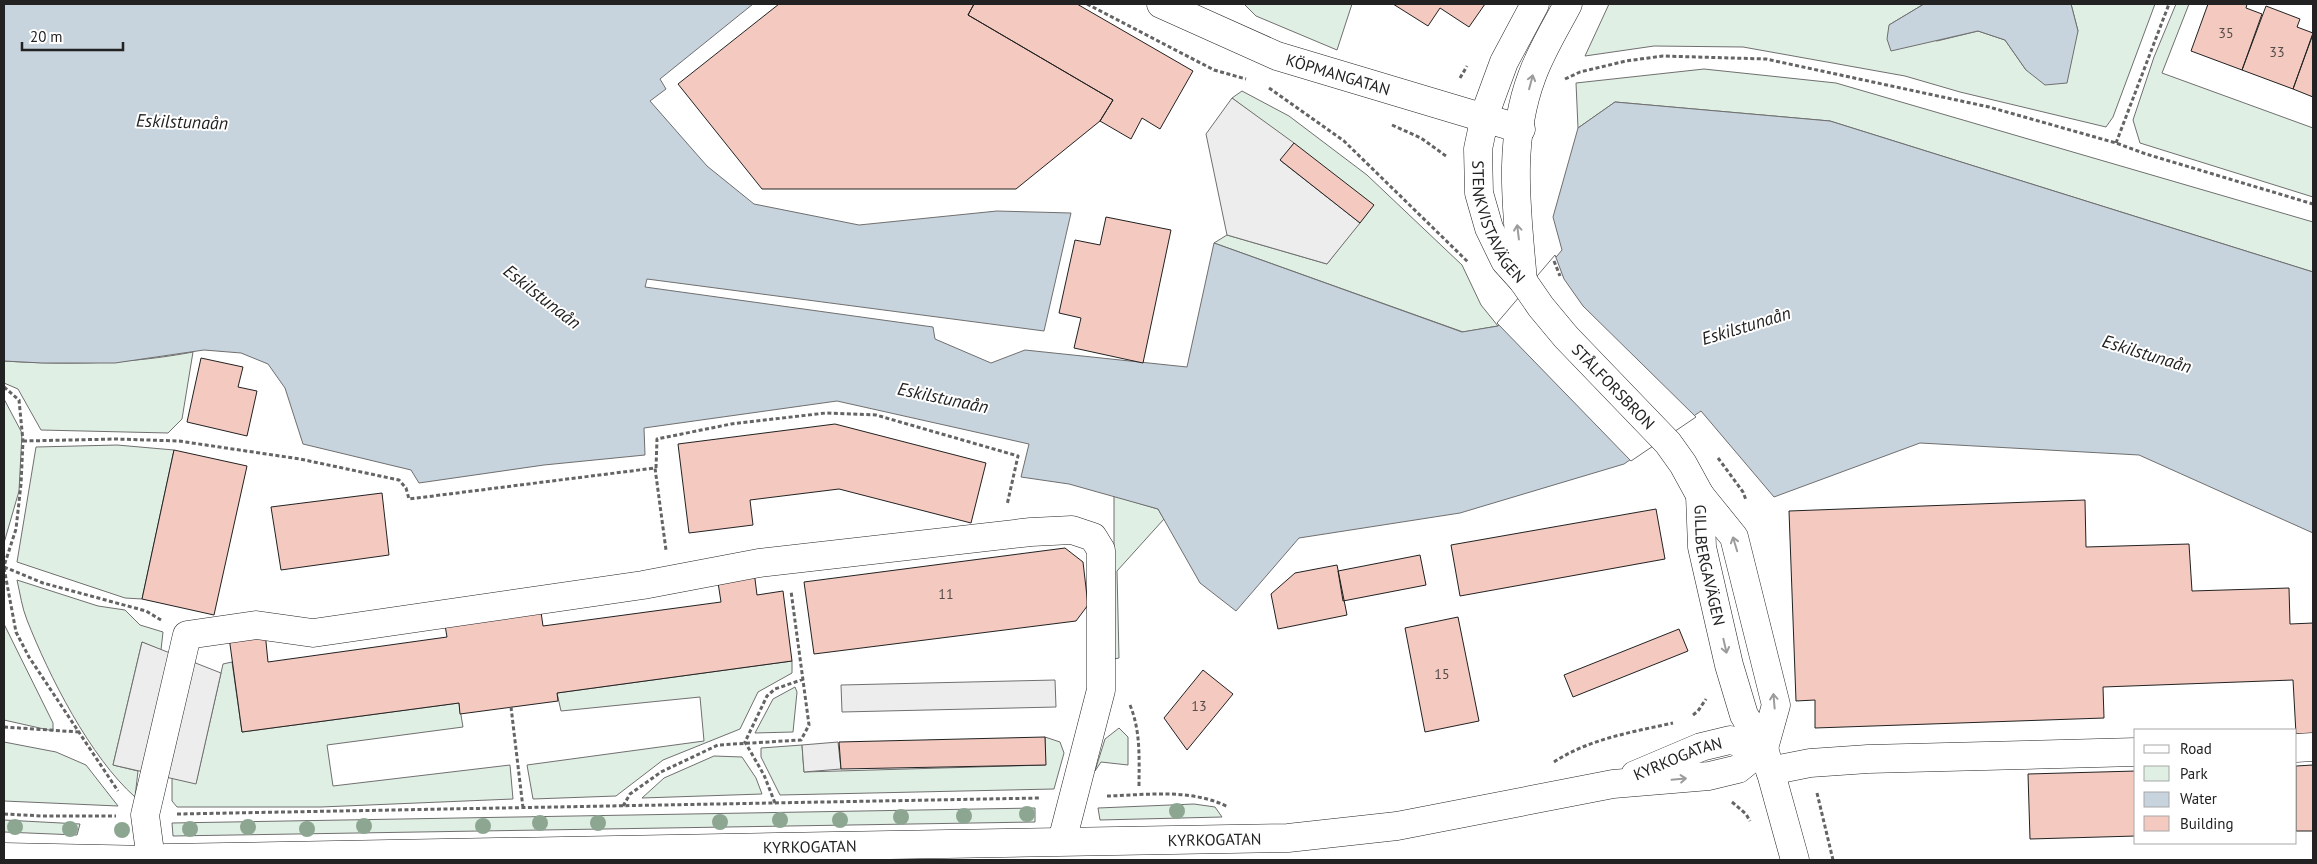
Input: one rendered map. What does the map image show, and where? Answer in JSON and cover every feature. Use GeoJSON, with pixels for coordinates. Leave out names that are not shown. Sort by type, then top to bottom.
{"type":"FeatureCollection","features":[{"type":"Feature","properties":{"kind":"street","name":"KÖPMANGATAN"},"geometry":{"type":"LineString","coordinates":[[1162,4],[1277,56],[1521,129]]}},
{"type":"Feature","properties":{"kind":"street","name":"STENKVISTAVÄGEN"},"geometry":{"type":"LineString","coordinates":[[1523,281],[1505,261],[1489,228],[1480,193],[1478,149],[1485,118],[1504,62],[1536,4]]}},
{"type":"Feature","properties":{"kind":"street","name":"STENKVISTAVÄGEN"},"geometry":{"type":"LineString","coordinates":[[1523,281],[1516,210],[1515,166],[1521,129],[1532,76],[1568,4]]}},
{"type":"Feature","properties":{"kind":"street","name":"STÅLFORSBRON"},"geometry":{"type":"LineString","coordinates":[[1523,281],[1566,337],[1668,443],[1683,464],[1700,495]]}},
{"type":"Feature","properties":{"kind":"street","name":"GILLBERGAVÄGEN"},"geometry":{"type":"LineString","coordinates":[[1700,495],[1702,547],[1729,665],[1744,715],[1767,760],[1795,860]]}},
{"type":"Feature","properties":{"kind":"street","name":"GILLBERGAVÄGEN"},"geometry":{"type":"LineString","coordinates":[[1700,495],[1734,537],[1776,705],[1767,760]]}},
{"type":"Feature","properties":{"kind":"street"},"geometry":{"type":"LineString","coordinates":[[151,860],[145,815],[187,634],[256,625],[313,633],[670,580],[787,560],[1006,535],[1072,530],[1093,537],[1101,550],[1100,690],[1062,841]]}},
{"type":"Feature","properties":{"kind":"street","name":"KYRKOGATAN"},"geometry":{"type":"LineString","coordinates":[[4,857],[151,860],[175,858],[1288,838],[1397,826],[1613,784],[1701,747],[1730,740],[1767,760]]}},
{"type":"Feature","properties":{"kind":"street"},"geometry":{"type":"LineString","coordinates":[[2297,748],[2313,747]]}},
{"type":"Feature","properties":{"kind":"street"},"geometry":{"type":"LineString","coordinates":[[1767,760],[1810,763],[1868,758],[2134,752]]}},
{"type":"Feature","properties":{"kind":"path"},"geometry":{"type":"LineString","coordinates":[[2116,143],[2169,4]]}},
{"type":"Feature","properties":{"kind":"path"},"geometry":{"type":"LineString","coordinates":[[1558,86],[1580,72],[1626,61],[1663,56],[1766,59],[1989,108],[2116,143],[2146,154],[2313,204]]}},
{"type":"Feature","properties":{"kind":"path"},"geometry":{"type":"LineString","coordinates":[[1448,107],[1461,75],[1470,60]]}},
{"type":"Feature","properties":{"kind":"path"},"geometry":{"type":"LineString","coordinates":[[1263,83],[1344,141],[1475,268]]}},
{"type":"Feature","properties":{"kind":"path"},"geometry":{"type":"LineString","coordinates":[[4,388],[19,400],[23,441],[16,529],[4,567],[16,632],[29,657],[122,797]]}},
{"type":"Feature","properties":{"kind":"path"},"geometry":{"type":"LineString","coordinates":[[656,474],[657,439],[731,424],[826,413],[876,415],[1018,456],[1006,505],[1006,535]]}},
{"type":"Feature","properties":{"kind":"path"},"geometry":{"type":"LineString","coordinates":[[23,441],[148,439],[300,459],[399,480],[406,488],[409,499],[655,468],[670,580]]}},
{"type":"Feature","properties":{"kind":"path"},"geometry":{"type":"LineString","coordinates":[[623,806],[630,794],[661,772],[718,745],[801,740],[809,725],[787,560]]}},
{"type":"Feature","properties":{"kind":"path"},"geometry":{"type":"LineString","coordinates":[[4,567],[43,583],[146,611]]}},
{"type":"Feature","properties":{"kind":"path"},"geometry":{"type":"LineString","coordinates":[[745,742],[767,696],[776,689],[804,679]]}},
{"type":"Feature","properties":{"kind":"path"},"geometry":{"type":"LineString","coordinates":[[1692,716],[1705,703],[1708,692]]}},
{"type":"Feature","properties":{"kind":"path"},"geometry":{"type":"LineString","coordinates":[[1129,702],[1136,722],[1139,742],[1139,788]]}},
{"type":"Feature","properties":{"kind":"path"},"geometry":{"type":"LineString","coordinates":[[511,707],[523,808]]}},
{"type":"Feature","properties":{"kind":"path"},"geometry":{"type":"LineString","coordinates":[[1547,767],[1573,750],[1682,719]]}},
{"type":"Feature","properties":{"kind":"path"},"geometry":{"type":"LineString","coordinates":[[4,727],[80,732]]}},
{"type":"Feature","properties":{"kind":"path"},"geometry":{"type":"LineString","coordinates":[[745,742],[764,775],[775,803]]}},
{"type":"Feature","properties":{"kind":"path"},"geometry":{"type":"LineString","coordinates":[[4,814],[42,816],[145,815],[1190,795],[1210,798],[1234,809]]}},
{"type":"Feature","properties":{"kind":"green space"},"geometry":{"type":"Polygon","coordinates":[[[1244,4],[1352,4],[1337,50],[1256,16],[1244,4]]]}},
{"type":"Feature","properties":{"kind":"green space"},"geometry":{"type":"Polygon","coordinates":[[[1609,4],[1924,4],[1889,25],[1937,41],[1978,31],[2005,40],[2026,70],[2078,31],[2071,4],[2155,4],[2113,117],[2106,127],[1960,92],[1905,76],[1743,47],[1654,46],[1585,56],[1609,4]]]}},
{"type":"Feature","properties":{"kind":"green space"},"geometry":{"type":"Polygon","coordinates":[[[2176,4],[2189,4],[2162,73],[2313,128],[2313,197],[2140,143],[2133,120],[2154,57],[2176,4]]]}},
{"type":"Feature","properties":{"kind":"green space"},"geometry":{"type":"Polygon","coordinates":[[[1704,69],[1836,83],[2313,222],[2313,272],[1830,121],[1615,102],[1578,128],[1576,83],[1704,69]]]}},
{"type":"Feature","properties":{"kind":"green space"},"geometry":{"type":"Polygon","coordinates":[[[1242,91],[1289,116],[1367,175],[1462,265],[1481,305],[1498,326],[1463,332],[1214,243],[1227,235],[1327,264],[1373,205],[1232,98],[1242,91]]]}},
{"type":"Feature","properties":{"kind":"green space"},"geometry":{"type":"Polygon","coordinates":[[[193,352],[182,419],[168,433],[41,430],[18,389],[4,383],[4,361],[52,363],[122,361],[193,352]]]}},
{"type":"Feature","properties":{"kind":"green space"},"geometry":{"type":"Polygon","coordinates":[[[4,399],[22,433],[19,491],[4,543],[4,399]]]}},
{"type":"Feature","properties":{"kind":"green space"},"geometry":{"type":"Polygon","coordinates":[[[117,445],[174,450],[142,599],[125,598],[17,562],[36,447],[117,445]]]}},
{"type":"Feature","properties":{"kind":"green space"},"geometry":{"type":"Polygon","coordinates":[[[1114,496],[1158,509],[1164,519],[1117,571],[1119,658],[1114,659],[1114,496]]]}},
{"type":"Feature","properties":{"kind":"green space"},"geometry":{"type":"Polygon","coordinates":[[[17,580],[98,606],[125,610],[140,625],[163,632],[161,650],[142,642],[113,765],[138,771],[135,797],[102,760],[72,714],[36,642],[22,605],[17,580]]]}},
{"type":"Feature","properties":{"kind":"green space"},"geometry":{"type":"Polygon","coordinates":[[[4,624],[53,723],[53,731],[4,720],[4,624]]]}},
{"type":"Feature","properties":{"kind":"green space"},"geometry":{"type":"Polygon","coordinates":[[[792,661],[792,673],[758,692],[740,729],[663,760],[616,796],[533,799],[527,765],[704,741],[700,697],[561,711],[557,693],[792,661]]]}},
{"type":"Feature","properties":{"kind":"green space"},"geometry":{"type":"Polygon","coordinates":[[[232,662],[242,732],[459,703],[463,727],[327,745],[333,786],[510,765],[513,799],[321,807],[177,807],[172,801],[172,778],[196,783],[223,664],[232,662]]]}},
{"type":"Feature","properties":{"kind":"green space"},"geometry":{"type":"Polygon","coordinates":[[[795,687],[797,692],[793,732],[755,733],[773,699],[795,687]]]}},
{"type":"Feature","properties":{"kind":"green space"},"geometry":{"type":"Polygon","coordinates":[[[1119,728],[1128,737],[1128,765],[1101,762],[1095,771],[1105,739],[1119,728]]]}},
{"type":"Feature","properties":{"kind":"green space"},"geometry":{"type":"Polygon","coordinates":[[[1045,737],[1060,742],[1064,753],[1054,789],[780,795],[761,757],[761,748],[802,745],[804,772],[1045,765],[1045,737]]]}},
{"type":"Feature","properties":{"kind":"green space"},"geometry":{"type":"Polygon","coordinates":[[[4,742],[56,752],[86,765],[118,806],[4,801],[4,742]]]}},
{"type":"Feature","properties":{"kind":"green space"},"geometry":{"type":"Polygon","coordinates":[[[714,756],[742,757],[756,778],[762,794],[642,798],[664,778],[714,756]]]}},
{"type":"Feature","properties":{"kind":"green space"},"geometry":{"type":"Polygon","coordinates":[[[1194,804],[1215,807],[1222,817],[1100,820],[1098,808],[1194,804]]]}},
{"type":"Feature","properties":{"kind":"green space"},"geometry":{"type":"Polygon","coordinates":[[[1035,808],[1035,822],[173,836],[172,823],[1035,808]]]}},
{"type":"Feature","properties":{"kind":"green space"},"geometry":{"type":"Polygon","coordinates":[[[4,820],[80,824],[77,835],[4,832],[4,820]]]}},
{"type":"Feature","properties":{"kind":"shaded area"},"geometry":{"type":"Polygon","coordinates":[[[1232,98],[1294,143],[1281,161],[1360,223],[1327,264],[1227,235],[1206,134],[1232,98]]]}},
{"type":"Feature","properties":{"kind":"shaded area"},"geometry":{"type":"Polygon","coordinates":[[[142,642],[221,673],[196,784],[113,765],[142,642]]]}},
{"type":"Feature","properties":{"kind":"shaded area"},"geometry":{"type":"Polygon","coordinates":[[[1055,680],[1056,707],[842,712],[841,685],[1055,680]]]}},
{"type":"Feature","properties":{"kind":"shaded area"},"geometry":{"type":"Polygon","coordinates":[[[838,742],[841,769],[804,772],[802,745],[838,742]]]}},
{"type":"Feature","properties":{"kind":"water","name":"Eskilstunaån"},"geometry":{"type":"Polygon","coordinates":[[[4,4],[753,4],[660,79],[666,89],[650,101],[707,166],[754,204],[859,225],[997,211],[1071,213],[1044,331],[647,279],[645,287],[933,327],[935,339],[991,363],[1025,350],[1187,367],[1214,243],[1462,332],[1498,326],[1562,250],[1553,217],[1578,128],[1615,102],[1830,121],[2313,272],[2313,533],[2139,455],[1920,443],[1774,497],[1701,411],[1624,464],[1460,513],[1299,538],[1236,611],[1200,583],[1158,509],[1069,484],[1021,477],[1029,444],[837,401],[644,428],[645,455],[544,465],[419,483],[411,470],[303,444],[285,388],[268,364],[241,353],[204,350],[115,363],[4,361],[4,4]]]}},
{"type":"Feature","properties":{"kind":"water"},"geometry":{"type":"Polygon","coordinates":[[[1924,4],[2071,4],[2078,31],[2067,83],[2045,85],[2026,70],[2005,40],[1978,31],[1891,51],[1887,39],[1889,25],[1924,4]]]}},
{"type":"Feature","properties":{"kind":"pier"},"geometry":{"type":"Polygon","coordinates":[[[1555,255],[1564,279],[1583,306],[1696,417],[1631,461],[1497,323],[1555,255]]]}},
{"type":"Feature","properties":{"kind":"building"},"geometry":{"type":"Polygon","coordinates":[[[779,4],[974,4],[968,15],[1113,100],[1100,121],[1016,189],[762,189],[678,84],[779,4]]]}},
{"type":"Feature","properties":{"kind":"building"},"geometry":{"type":"Polygon","coordinates":[[[974,4],[1077,4],[1193,71],[1160,129],[1142,118],[1131,139],[1100,121],[1113,100],[968,15],[974,4]]]}},
{"type":"Feature","properties":{"kind":"building"},"geometry":{"type":"Polygon","coordinates":[[[1393,4],[1485,4],[1469,27],[1440,8],[1428,26],[1393,4]]]}},
{"type":"Feature","properties":{"kind":"building"},"geometry":{"type":"Polygon","coordinates":[[[2208,4],[2247,4],[2246,8],[2262,14],[2242,70],[2191,51],[2208,4]]]}},
{"type":"Feature","properties":{"kind":"building"},"geometry":{"type":"Polygon","coordinates":[[[2266,6],[2300,19],[2297,27],[2313,33],[2293,89],[2242,70],[2266,6]]]}},
{"type":"Feature","properties":{"kind":"building"},"geometry":{"type":"Polygon","coordinates":[[[2313,34],[2313,97],[2293,89],[2313,34]]]}},
{"type":"Feature","properties":{"kind":"building"},"geometry":{"type":"Polygon","coordinates":[[[1294,143],[1374,205],[1360,223],[1280,160],[1294,143]]]}},
{"type":"Feature","properties":{"kind":"building"},"geometry":{"type":"Polygon","coordinates":[[[1106,217],[1171,230],[1143,363],[1074,348],[1081,318],[1059,313],[1075,240],[1100,245],[1106,217]]]}},
{"type":"Feature","properties":{"kind":"building"},"geometry":{"type":"Polygon","coordinates":[[[201,358],[243,367],[238,387],[257,391],[247,436],[187,422],[201,358]]]}},
{"type":"Feature","properties":{"kind":"building"},"geometry":{"type":"Polygon","coordinates":[[[835,424],[986,463],[971,523],[839,489],[750,500],[753,525],[689,533],[678,444],[835,424]]]}},
{"type":"Feature","properties":{"kind":"building"},"geometry":{"type":"Polygon","coordinates":[[[174,450],[247,466],[214,615],[142,599],[174,450]]]}},
{"type":"Feature","properties":{"kind":"building"},"geometry":{"type":"Polygon","coordinates":[[[382,493],[389,555],[281,570],[271,507],[382,493]]]}},
{"type":"Feature","properties":{"kind":"building"},"geometry":{"type":"Polygon","coordinates":[[[2085,500],[2086,547],[2189,544],[2192,591],[2289,588],[2290,624],[2313,623],[2313,734],[2297,734],[2293,680],[2103,687],[2104,718],[1815,728],[1815,700],[1796,701],[1789,511],[2085,500]]]}},
{"type":"Feature","properties":{"kind":"building"},"geometry":{"type":"Polygon","coordinates":[[[1656,509],[1665,559],[1460,596],[1451,545],[1656,509]]]}},
{"type":"Feature","properties":{"kind":"building"},"geometry":{"type":"Polygon","coordinates":[[[1065,548],[1083,562],[1088,605],[1076,621],[814,654],[804,582],[1065,548]]]}},
{"type":"Feature","properties":{"kind":"building"},"geometry":{"type":"Polygon","coordinates":[[[1420,555],[1426,585],[1343,601],[1338,571],[1420,555]]]}},
{"type":"Feature","properties":{"kind":"building"},"geometry":{"type":"Polygon","coordinates":[[[1337,565],[1347,615],[1278,629],[1271,594],[1295,573],[1337,565]]]}},
{"type":"Feature","properties":{"kind":"building"},"geometry":{"type":"Polygon","coordinates":[[[754,571],[757,595],[783,591],[792,661],[557,693],[558,701],[460,714],[459,703],[242,732],[229,637],[265,632],[268,662],[447,637],[445,625],[541,612],[543,626],[721,602],[717,576],[754,571]]]}},
{"type":"Feature","properties":{"kind":"building"},"geometry":{"type":"Polygon","coordinates":[[[1458,617],[1479,721],[1425,732],[1405,628],[1458,617]]]}},
{"type":"Feature","properties":{"kind":"building"},"geometry":{"type":"Polygon","coordinates":[[[1679,629],[1688,651],[1573,697],[1564,675],[1679,629]]]}},
{"type":"Feature","properties":{"kind":"building"},"geometry":{"type":"Polygon","coordinates":[[[1203,670],[1233,694],[1187,750],[1164,718],[1203,670]]]}},
{"type":"Feature","properties":{"kind":"building"},"geometry":{"type":"Polygon","coordinates":[[[1045,737],[1046,765],[841,769],[839,742],[1045,737]]]}},
{"type":"Feature","properties":{"kind":"building"},"geometry":{"type":"Polygon","coordinates":[[[2313,765],[2313,831],[2297,831],[2297,766],[2313,765]]]}},
{"type":"Feature","properties":{"kind":"building"},"geometry":{"type":"Polygon","coordinates":[[[2134,771],[2134,836],[2030,839],[2028,774],[2134,771]]]}}]}
